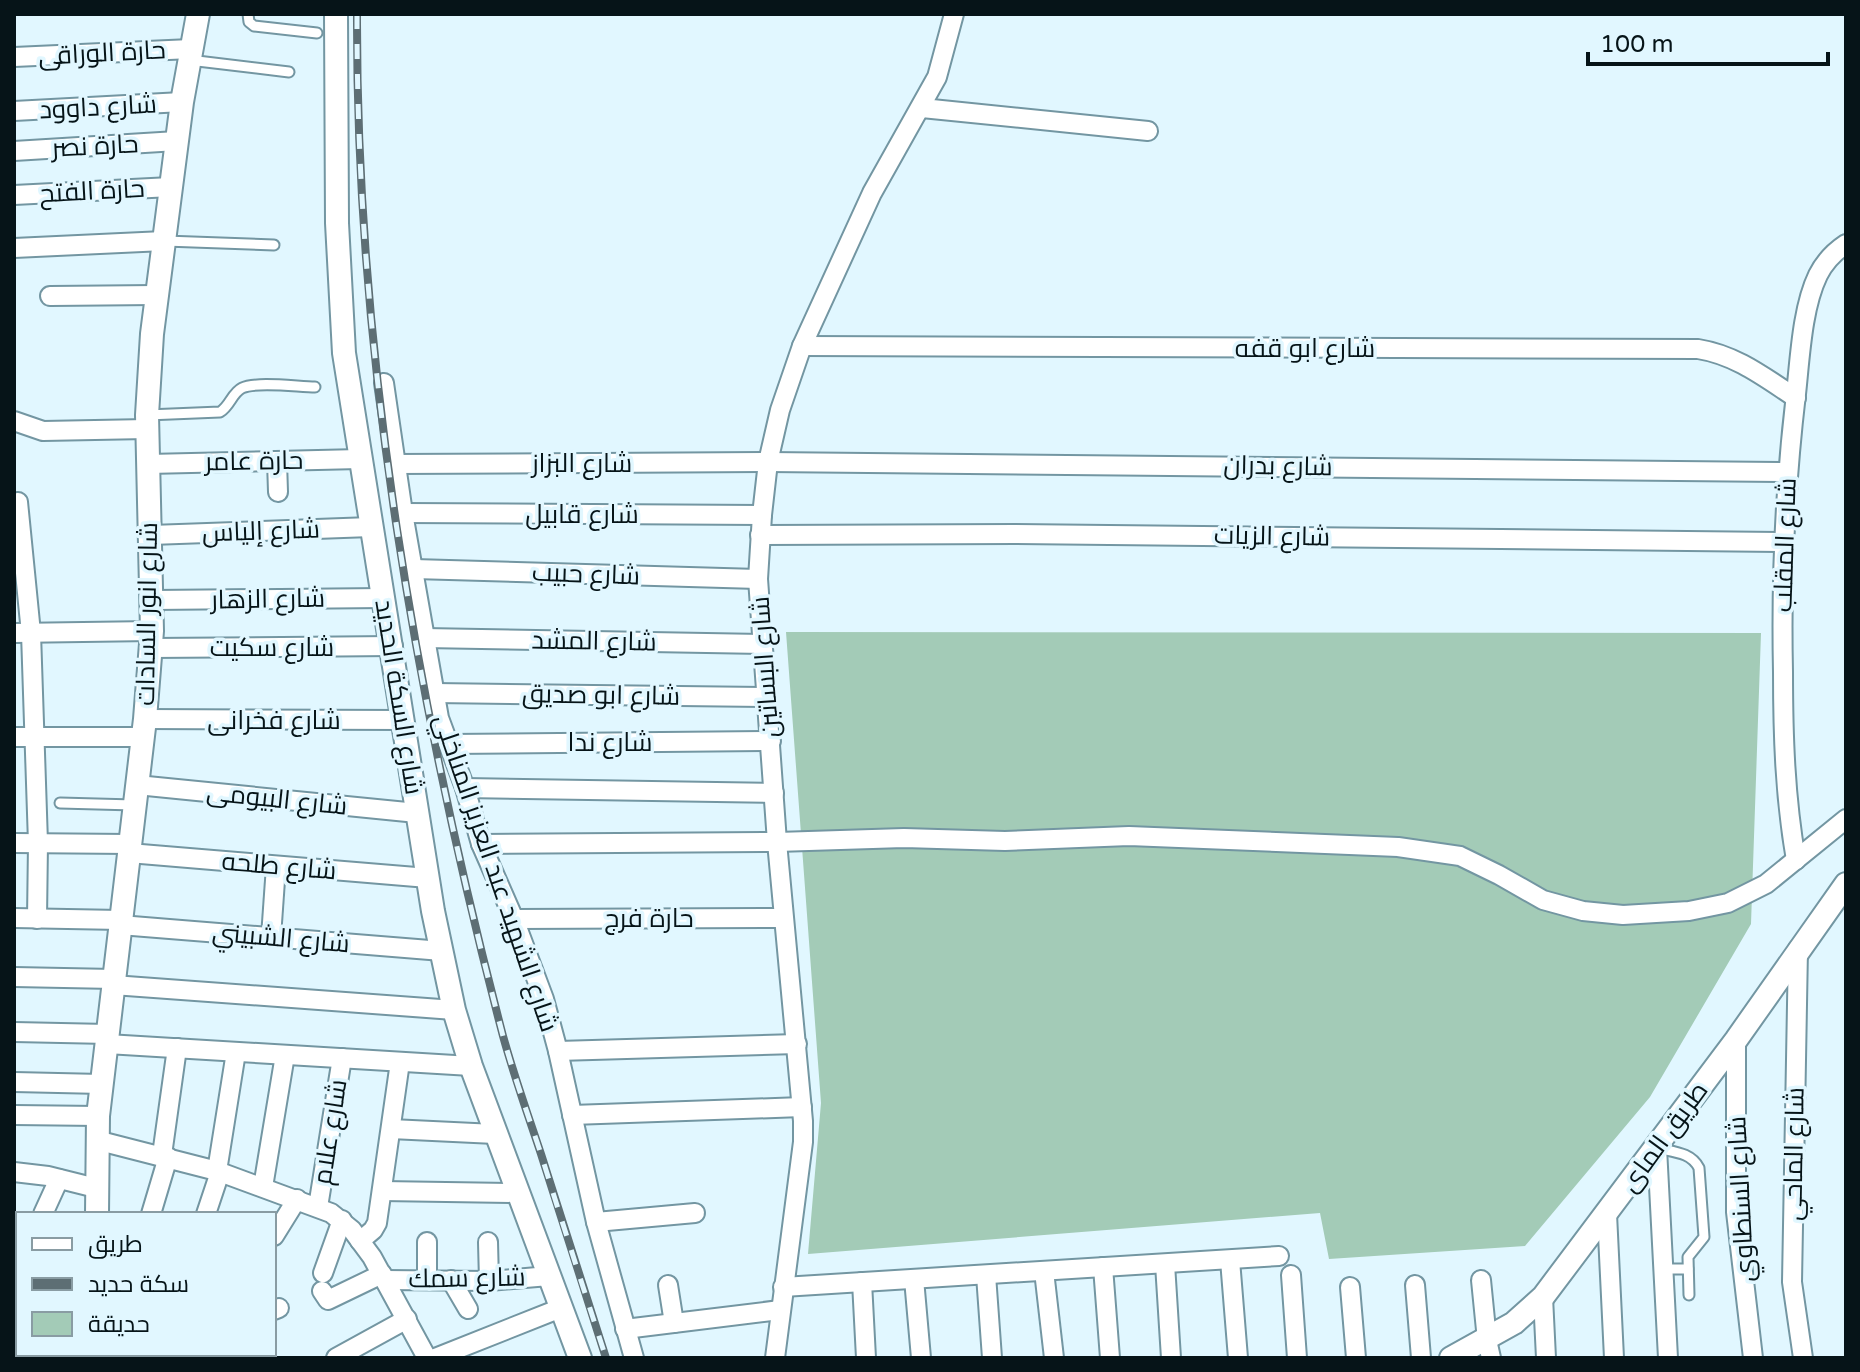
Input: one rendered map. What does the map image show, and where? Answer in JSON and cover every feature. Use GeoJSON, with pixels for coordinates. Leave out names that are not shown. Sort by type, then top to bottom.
{"type":"FeatureCollection","features":[{"type":"Feature","properties":{"kind":"street","name":"شارع انور السادات"},"geometry":{"type":"LineString","coordinates":[[97,1212],[98,1116],[144,728],[151,639],[153,600],[147,422],[156,295],[182,102],[198,14]]}},
{"type":"Feature","properties":{"kind":"street","name":"شارع السكة الحديد"},"geometry":{"type":"LineString","coordinates":[[336,14],[335,129],[341,305],[348,388],[393,646],[428,878],[454,1010],[471,1066],[580,1358]]}},
{"type":"Feature","properties":{"kind":"street","name":"شارع البساتين"},"geometry":{"type":"LineString","coordinates":[[775,1358],[802,1152],[802,1107],[783,918],[758,579],[768,462],[780,410],[802,346],[872,193],[922,108],[943,61],[954,14]]}},
{"type":"Feature","properties":{"kind":"street","name":"حارة الوراقى"},"geometry":{"type":"LineString","coordinates":[[14,57],[190,54]]}},
{"type":"Feature","properties":{"kind":"street","name":"شارع داوود"},"geometry":{"type":"LineString","coordinates":[[14,111],[182,102]]}},
{"type":"Feature","properties":{"kind":"street"},"geometry":{"type":"LineString","coordinates":[[922,108],[1148,131]]}},
{"type":"Feature","properties":{"kind":"street","name":"حارة نصر"},"geometry":{"type":"LineString","coordinates":[[14,151],[177,141]]}},
{"type":"Feature","properties":{"kind":"street","name":"حارة الفتح"},"geometry":{"type":"LineString","coordinates":[[14,195],[171,187]]}},
{"type":"Feature","properties":{"kind":"street"},"geometry":{"type":"LineString","coordinates":[[14,248],[164,241]]}},
{"type":"Feature","properties":{"kind":"street","name":"شارع المقلب"},"geometry":{"type":"LineString","coordinates":[[1796,860],[1785,772],[1783,542],[1787,472],[1802,342],[1815,283],[1823,266],[1846,244]]}},
{"type":"Feature","properties":{"kind":"street"},"geometry":{"type":"LineString","coordinates":[[50,296],[156,295]]}},
{"type":"Feature","properties":{"kind":"street","name":"شارع ابو قفه"},"geometry":{"type":"LineString","coordinates":[[802,346],[1698,349],[1721,353],[1743,362],[1796,398]]}},
{"type":"Feature","properties":{"kind":"street","name":"شارع الشهيد عبد العزيز المناخلي"},"geometry":{"type":"LineString","coordinates":[[384,383],[439,718],[465,788],[481,844],[544,999],[596,1222],[634,1358]]}},
{"type":"Feature","properties":{"kind":"street"},"geometry":{"type":"LineString","coordinates":[[14,421],[43,431],[147,422]]}},
{"type":"Feature","properties":{"kind":"street","name":"حارة عامر"},"geometry":{"type":"LineString","coordinates":[[148,464],[360,459]]}},
{"type":"Feature","properties":{"kind":"street"},"geometry":{"type":"LineString","coordinates":[[277,461],[278,492]]}},
{"type":"Feature","properties":{"kind":"street","name":"شارع البزاز"},"geometry":{"type":"LineString","coordinates":[[395,464],[768,462]]}},
{"type":"Feature","properties":{"kind":"street","name":"شارع بدران"},"geometry":{"type":"LineString","coordinates":[[768,462],[1787,472]]}},
{"type":"Feature","properties":{"kind":"street"},"geometry":{"type":"LineString","coordinates":[[18,502],[23,633],[35,737],[37,919]]}},
{"type":"Feature","properties":{"kind":"street","name":"شارع قابيل"},"geometry":{"type":"LineString","coordinates":[[403,513],[762,515]]}},
{"type":"Feature","properties":{"kind":"street","name":"شارع إلياس"},"geometry":{"type":"LineString","coordinates":[[151,535],[371,527]]}},
{"type":"Feature","properties":{"kind":"street","name":"شارع الزيات"},"geometry":{"type":"LineString","coordinates":[[760,535],[1061,534],[1783,542]]}},
{"type":"Feature","properties":{"kind":"street","name":"شارع حبيب"},"geometry":{"type":"LineString","coordinates":[[414,569],[758,579]]}},
{"type":"Feature","properties":{"kind":"street","name":"شارع الزهار"},"geometry":{"type":"LineString","coordinates":[[153,600],[384,598]]}},
{"type":"Feature","properties":{"kind":"street","name":"شارع سكيت"},"geometry":{"type":"LineString","coordinates":[[23,633],[393,646]]}},
{"type":"Feature","properties":{"kind":"street","name":"شارع المشد"},"geometry":{"type":"LineString","coordinates":[[424,638],[763,644]]}},
{"type":"Feature","properties":{"kind":"street","name":"شارع ابو صديق"},"geometry":{"type":"LineString","coordinates":[[434,693],[767,697]]}},
{"type":"Feature","properties":{"kind":"street","name":"شارع فخرانى"},"geometry":{"type":"LineString","coordinates":[[14,737],[144,728],[404,720]]}},
{"type":"Feature","properties":{"kind":"street","name":"شارع ندا"},"geometry":{"type":"LineString","coordinates":[[449,744],[771,741]]}},
{"type":"Feature","properties":{"kind":"street"},"geometry":{"type":"LineString","coordinates":[[465,788],[774,793]]}},
{"type":"Feature","properties":{"kind":"street","name":"شارع البيومى"},"geometry":{"type":"LineString","coordinates":[[136,795],[417,813]]}},
{"type":"Feature","properties":{"kind":"street"},"geometry":{"type":"LineString","coordinates":[[481,844],[904,838],[1005,841],[1129,836],[1398,847],[1460,856],[1543,900],[1583,911],[1623,915],[1689,911],[1728,903],[1766,884],[1846,819]]}},
{"type":"Feature","properties":{"kind":"street","name":"شارع طلحه"},"geometry":{"type":"LineString","coordinates":[[14,843],[130,849],[276,866],[428,878]]}},
{"type":"Feature","properties":{"kind":"street"},"geometry":{"type":"LineString","coordinates":[[271,937],[276,866]]}},
{"type":"Feature","properties":{"kind":"street","name":"طريق الماى"},"geometry":{"type":"LineString","coordinates":[[1451,1358],[1489,1349],[1543,1297],[1657,1148],[1846,884]]}},
{"type":"Feature","properties":{"kind":"street","name":"شارع الشبيني"},"geometry":{"type":"LineString","coordinates":[[14,918],[120,923],[442,951]]}},
{"type":"Feature","properties":{"kind":"street","name":"حارة فرج"},"geometry":{"type":"LineString","coordinates":[[514,919],[783,918]]}},
{"type":"Feature","properties":{"kind":"street","name":"شارع الماحي"},"geometry":{"type":"LineString","coordinates":[[1798,949],[1792,1282],[1803,1358]]}},
{"type":"Feature","properties":{"kind":"street"},"geometry":{"type":"LineString","coordinates":[[14,977],[113,982],[454,1010]]}},
{"type":"Feature","properties":{"kind":"street"},"geometry":{"type":"LineString","coordinates":[[14,1032],[177,1048],[471,1066]]}},
{"type":"Feature","properties":{"kind":"street","name":"شارع السنطاوي"},"geometry":{"type":"LineString","coordinates":[[1736,1040],[1736,1212],[1753,1358]]}},
{"type":"Feature","properties":{"kind":"street"},"geometry":{"type":"LineString","coordinates":[[558,1051],[797,1044]]}},
{"type":"Feature","properties":{"kind":"street"},"geometry":{"type":"LineString","coordinates":[[154,1212],[165,1156],[177,1048]]}},
{"type":"Feature","properties":{"kind":"street"},"geometry":{"type":"LineString","coordinates":[[207,1212],[218,1172],[236,1052]]}},
{"type":"Feature","properties":{"kind":"street"},"geometry":{"type":"LineString","coordinates":[[263,1187],[285,1055]]}},
{"type":"Feature","properties":{"kind":"street","name":"شارع علام"},"geometry":{"type":"LineString","coordinates":[[318,1207],[342,1058]]}},
{"type":"Feature","properties":{"kind":"street"},"geometry":{"type":"LineString","coordinates":[[360,1241],[377,1223],[400,1062]]}},
{"type":"Feature","properties":{"kind":"street"},"geometry":{"type":"LineString","coordinates":[[14,1082],[102,1084]]}},
{"type":"Feature","properties":{"kind":"street"},"geometry":{"type":"LineString","coordinates":[[572,1115],[802,1107]]}},
{"type":"Feature","properties":{"kind":"street"},"geometry":{"type":"LineString","coordinates":[[14,1115],[98,1116]]}},
{"type":"Feature","properties":{"kind":"street"},"geometry":{"type":"LineString","coordinates":[[391,1129],[495,1134]]}},
{"type":"Feature","properties":{"kind":"street"},"geometry":{"type":"LineString","coordinates":[[96,1140],[218,1172],[318,1207],[342,1220],[384,1277],[427,1358]]}},
{"type":"Feature","properties":{"kind":"street"},"geometry":{"type":"LineString","coordinates":[[1657,1148],[1668,1358]]}},
{"type":"Feature","properties":{"kind":"street"},"geometry":{"type":"LineString","coordinates":[[14,1172],[96,1188]]}},
{"type":"Feature","properties":{"kind":"street"},"geometry":{"type":"LineString","coordinates":[[44,1212],[59,1179]]}},
{"type":"Feature","properties":{"kind":"street"},"geometry":{"type":"LineString","coordinates":[[382,1191],[518,1193]]}},
{"type":"Feature","properties":{"kind":"street"},"geometry":{"type":"LineString","coordinates":[[276,1233],[297,1199]]}},
{"type":"Feature","properties":{"kind":"street"},"geometry":{"type":"LineString","coordinates":[[596,1222],[695,1213]]}},
{"type":"Feature","properties":{"kind":"street"},"geometry":{"type":"LineString","coordinates":[[1607,1214],[1614,1358]]}},
{"type":"Feature","properties":{"kind":"street"},"geometry":{"type":"LineString","coordinates":[[342,1220],[323,1282],[328,1300],[384,1277]]}},
{"type":"Feature","properties":{"kind":"street"},"geometry":{"type":"LineString","coordinates":[[427,1242],[427,1280]]}},
{"type":"Feature","properties":{"kind":"street"},"geometry":{"type":"LineString","coordinates":[[488,1242],[489,1281]]}},
{"type":"Feature","properties":{"kind":"street"},"geometry":{"type":"LineString","coordinates":[[783,1287],[1279,1256]]}},
{"type":"Feature","properties":{"kind":"street"},"geometry":{"type":"LineString","coordinates":[[1230,1260],[1238,1358]]}},
{"type":"Feature","properties":{"kind":"street"},"geometry":{"type":"LineString","coordinates":[[1165,1264],[1171,1358]]}},
{"type":"Feature","properties":{"kind":"street"},"geometry":{"type":"LineString","coordinates":[[1103,1267],[1110,1358]]}},
{"type":"Feature","properties":{"kind":"street"},"geometry":{"type":"LineString","coordinates":[[1044,1271],[1054,1358]]}},
{"type":"Feature","properties":{"kind":"street"},"geometry":{"type":"LineString","coordinates":[[986,1275],[992,1358]]}},
{"type":"Feature","properties":{"kind":"street"},"geometry":{"type":"LineString","coordinates":[[1291,1275],[1297,1358]]}},
{"type":"Feature","properties":{"kind":"street","name":"شارع سمك"},"geometry":{"type":"LineString","coordinates":[[384,1277],[489,1281],[549,1276]]}},
{"type":"Feature","properties":{"kind":"street"},"geometry":{"type":"LineString","coordinates":[[914,1279],[921,1358]]}},
{"type":"Feature","properties":{"kind":"street"},"geometry":{"type":"LineString","coordinates":[[451,1280],[468,1309]]}},
{"type":"Feature","properties":{"kind":"street"},"geometry":{"type":"LineString","coordinates":[[1481,1280],[1489,1349]]}},
{"type":"Feature","properties":{"kind":"street"},"geometry":{"type":"LineString","coordinates":[[862,1282],[866,1358]]}},
{"type":"Feature","properties":{"kind":"street"},"geometry":{"type":"LineString","coordinates":[[668,1285],[674,1323]]}},
{"type":"Feature","properties":{"kind":"street"},"geometry":{"type":"LineString","coordinates":[[1415,1285],[1421,1358]]}},
{"type":"Feature","properties":{"kind":"street"},"geometry":{"type":"LineString","coordinates":[[1350,1287],[1356,1358]]}},
{"type":"Feature","properties":{"kind":"street"},"geometry":{"type":"LineString","coordinates":[[1543,1297],[1546,1358]]}},
{"type":"Feature","properties":{"kind":"street"},"geometry":{"type":"LineString","coordinates":[[435,1358],[561,1308]]}},
{"type":"Feature","properties":{"kind":"street"},"geometry":{"type":"LineString","coordinates":[[625,1329],[780,1310]]}},
{"type":"Feature","properties":{"kind":"street"},"geometry":{"type":"LineString","coordinates":[[336,1358],[407,1319]]}},
{"type":"Feature","properties":{"kind":"street"},"geometry":{"type":"LineString","coordinates":[[357,1358],[377,1335]]}},
{"type":"Feature","properties":{"kind":"lane"},"geometry":{"type":"LineString","coordinates":[[248,14],[249,22],[254,26],[317,33]]}},
{"type":"Feature","properties":{"kind":"lane"},"geometry":{"type":"LineString","coordinates":[[190,54],[289,72]]}},
{"type":"Feature","properties":{"kind":"lane"},"geometry":{"type":"LineString","coordinates":[[164,241],[274,245]]}},
{"type":"Feature","properties":{"kind":"lane"},"geometry":{"type":"LineString","coordinates":[[147,422],[220,412],[242,388],[249,386],[315,387]]}},
{"type":"Feature","properties":{"kind":"lane"},"geometry":{"type":"LineString","coordinates":[[60,803],[136,795]]}},
{"type":"Feature","properties":{"kind":"lane"},"geometry":{"type":"LineString","coordinates":[[1657,1148],[1687,1155],[1699,1168],[1704,1237],[1690,1252],[1689,1295]]}},
{"type":"Feature","properties":{"kind":"lane"},"geometry":{"type":"LineString","coordinates":[[1663,1269],[1688,1269]]}},
{"type":"Feature","properties":{"kind":"green space"},"geometry":{"type":"Polygon","coordinates":[[[786,632],[1761,633],[1751,924],[1650,1097],[1525,1246],[1329,1259],[1320,1213],[808,1254],[821,1103],[786,632]]]}},
{"type":"Feature","properties":{"kind":"railway"},"geometry":{"type":"LineString","coordinates":[[357,14],[359,143],[367,272],[397,530],[418,657],[443,784],[503,1036],[606,1358]]}}]}
